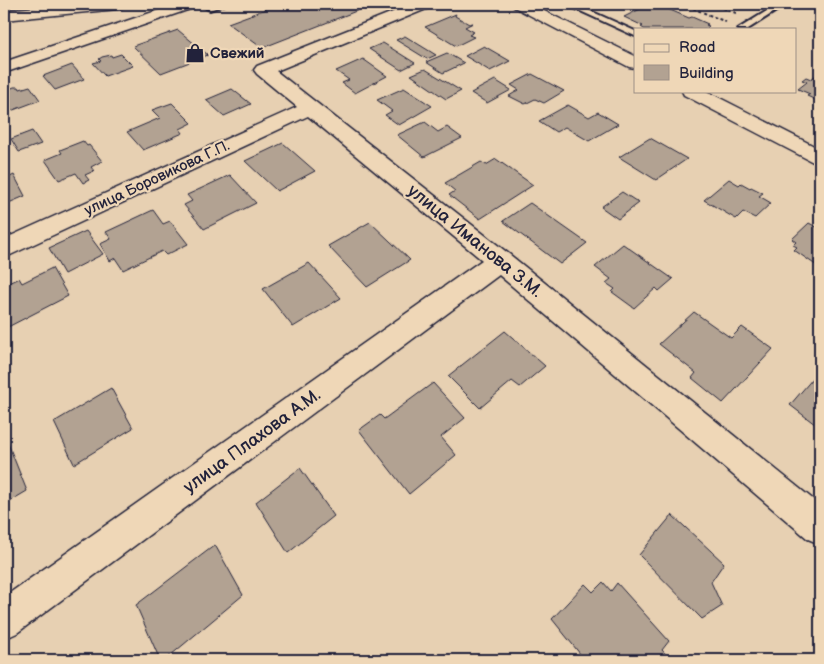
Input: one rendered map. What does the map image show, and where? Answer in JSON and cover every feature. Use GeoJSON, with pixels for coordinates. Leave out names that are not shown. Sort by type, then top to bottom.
{"type":"FeatureCollection","features":[{"type":"Feature","properties":{"kind":"street"},"geometry":{"type":"LineString","coordinates":[[4,15],[118,4]]}},
{"type":"Feature","properties":{"kind":"street"},"geometry":{"type":"LineString","coordinates":[[4,68],[191,4]]}},
{"type":"Feature","properties":{"kind":"street","name":"улица Иманова З.М."},"geometry":{"type":"LineString","coordinates":[[426,4],[263,70],[500,261],[820,527]]}},
{"type":"Feature","properties":{"kind":"street"},"geometry":{"type":"LineString","coordinates":[[519,4],[634,62]]}},
{"type":"Feature","properties":{"kind":"street"},"geometry":{"type":"LineString","coordinates":[[693,92],[820,157]]}},
{"type":"Feature","properties":{"kind":"street","name":"улица Боровикова Г.П."},"geometry":{"type":"LineString","coordinates":[[4,249],[310,108]]}},
{"type":"Feature","properties":{"kind":"street","name":"улица Плахова А.М."},"geometry":{"type":"LineString","coordinates":[[4,620],[500,261]]}},
{"type":"Feature","properties":{"kind":"lane"},"geometry":{"type":"LineString","coordinates":[[210,8],[222,4]]}},
{"type":"Feature","properties":{"kind":"lane"},"geometry":{"type":"LineString","coordinates":[[569,4],[634,34]]}},
{"type":"Feature","properties":{"kind":"lane"},"geometry":{"type":"LineString","coordinates":[[745,28],[783,4]]}},
{"type":"Feature","properties":{"kind":"path"},"geometry":{"type":"LineString","coordinates":[[683,4],[741,28]]}},
{"type":"Feature","properties":{"kind":"building"},"geometry":{"type":"Polygon","coordinates":[[[280,4],[374,4],[262,48],[228,23],[280,4]]]}},
{"type":"Feature","properties":{"kind":"building"},"geometry":{"type":"Polygon","coordinates":[[[650,4],[656,4],[689,18],[692,17],[709,26],[707,28],[642,28],[641,27],[643,26],[624,17],[650,4]]]}},
{"type":"Feature","properties":{"kind":"building"},"geometry":{"type":"Polygon","coordinates":[[[456,14],[455,16],[469,24],[473,23],[465,27],[474,32],[469,35],[474,37],[456,46],[425,27],[456,14]]]}},
{"type":"Feature","properties":{"kind":"building"},"geometry":{"type":"Polygon","coordinates":[[[178,30],[208,55],[161,73],[133,46],[178,30]]]}},
{"type":"Feature","properties":{"kind":"building"},"geometry":{"type":"Polygon","coordinates":[[[405,36],[436,55],[427,59],[396,40],[405,36]]]}},
{"type":"Feature","properties":{"kind":"building"},"geometry":{"type":"Polygon","coordinates":[[[383,43],[415,63],[401,70],[369,49],[383,43]]]}},
{"type":"Feature","properties":{"kind":"building"},"geometry":{"type":"Polygon","coordinates":[[[484,46],[510,61],[490,71],[465,56],[484,46]]]}},
{"type":"Feature","properties":{"kind":"building"},"geometry":{"type":"Polygon","coordinates":[[[447,53],[464,63],[443,73],[426,62],[447,53]]]}},
{"type":"Feature","properties":{"kind":"building"},"geometry":{"type":"Polygon","coordinates":[[[121,54],[133,66],[105,76],[93,63],[101,61],[99,59],[102,57],[111,55],[112,57],[121,54]]]}},
{"type":"Feature","properties":{"kind":"building"},"geometry":{"type":"Polygon","coordinates":[[[363,59],[387,76],[355,93],[342,83],[349,80],[336,71],[363,59]]]}},
{"type":"Feature","properties":{"kind":"building"},"geometry":{"type":"Polygon","coordinates":[[[72,65],[84,79],[55,90],[43,76],[72,65]]]}},
{"type":"Feature","properties":{"kind":"building"},"geometry":{"type":"Polygon","coordinates":[[[425,69],[461,91],[446,99],[411,75],[425,69]]]}},
{"type":"Feature","properties":{"kind":"building"},"geometry":{"type":"Polygon","coordinates":[[[820,72],[820,102],[807,96],[810,94],[798,89],[807,82],[802,80],[806,77],[811,79],[820,72]]]}},
{"type":"Feature","properties":{"kind":"building"},"geometry":{"type":"Polygon","coordinates":[[[532,74],[564,91],[544,103],[535,99],[525,104],[509,96],[519,90],[511,85],[532,74]]]}},
{"type":"Feature","properties":{"kind":"building"},"geometry":{"type":"Polygon","coordinates":[[[495,80],[511,90],[487,103],[471,93],[495,80]]]}},
{"type":"Feature","properties":{"kind":"building"},"geometry":{"type":"Polygon","coordinates":[[[30,86],[40,100],[8,112],[4,106],[4,95],[7,94],[5,91],[14,87],[19,87],[20,89],[30,86]]]}},
{"type":"Feature","properties":{"kind":"building"},"geometry":{"type":"Polygon","coordinates":[[[404,88],[432,106],[399,125],[385,115],[392,111],[377,100],[404,88]]]}},
{"type":"Feature","properties":{"kind":"building"},"geometry":{"type":"Polygon","coordinates":[[[232,89],[251,104],[224,116],[206,100],[232,89]]]}},
{"type":"Feature","properties":{"kind":"building"},"geometry":{"type":"Polygon","coordinates":[[[172,103],[192,123],[180,129],[183,133],[143,150],[127,132],[160,118],[152,110],[172,103]]]}},
{"type":"Feature","properties":{"kind":"building"},"geometry":{"type":"Polygon","coordinates":[[[568,105],[589,117],[598,112],[618,124],[589,141],[565,127],[556,132],[539,121],[568,105]]]}},
{"type":"Feature","properties":{"kind":"building"},"geometry":{"type":"Polygon","coordinates":[[[425,122],[438,132],[447,127],[462,138],[424,157],[397,135],[425,122]]]}},
{"type":"Feature","properties":{"kind":"building"},"geometry":{"type":"Polygon","coordinates":[[[32,131],[41,144],[19,152],[11,139],[32,131]]]}},
{"type":"Feature","properties":{"kind":"building"},"geometry":{"type":"Polygon","coordinates":[[[650,138],[687,159],[656,180],[619,157],[650,138]]]}},
{"type":"Feature","properties":{"kind":"building"},"geometry":{"type":"Polygon","coordinates":[[[83,141],[87,146],[89,145],[102,161],[91,167],[94,171],[85,175],[89,180],[83,183],[76,173],[59,180],[45,160],[62,153],[60,150],[83,141]]]}},
{"type":"Feature","properties":{"kind":"building"},"geometry":{"type":"Polygon","coordinates":[[[283,143],[315,171],[277,191],[245,161],[283,143]]]}},
{"type":"Feature","properties":{"kind":"building"},"geometry":{"type":"Polygon","coordinates":[[[496,159],[533,185],[480,219],[449,195],[455,191],[445,183],[481,162],[486,165],[496,159]]]}},
{"type":"Feature","properties":{"kind":"building"},"geometry":{"type":"Polygon","coordinates":[[[14,175],[25,196],[4,205],[4,180],[14,175]]]}},
{"type":"Feature","properties":{"kind":"building"},"geometry":{"type":"Polygon","coordinates":[[[230,175],[256,203],[204,229],[184,205],[192,201],[187,195],[230,175]]]}},
{"type":"Feature","properties":{"kind":"building"},"geometry":{"type":"Polygon","coordinates":[[[729,179],[739,185],[741,183],[763,193],[759,196],[771,203],[755,218],[743,212],[736,219],[704,200],[729,179]]]}},
{"type":"Feature","properties":{"kind":"building"},"geometry":{"type":"Polygon","coordinates":[[[622,192],[639,203],[618,219],[601,207],[622,192]]]}},
{"type":"Feature","properties":{"kind":"building"},"geometry":{"type":"Polygon","coordinates":[[[530,203],[587,243],[560,264],[503,221],[530,203]]]}},
{"type":"Feature","properties":{"kind":"building"},"geometry":{"type":"Polygon","coordinates":[[[153,210],[163,224],[170,221],[188,244],[166,255],[162,251],[123,270],[115,258],[110,261],[100,244],[111,239],[106,232],[153,210]]]}},
{"type":"Feature","properties":{"kind":"building"},"geometry":{"type":"Polygon","coordinates":[[[370,222],[410,260],[367,287],[328,246],[370,222]]]}},
{"type":"Feature","properties":{"kind":"building"},"geometry":{"type":"Polygon","coordinates":[[[809,223],[820,229],[820,268],[794,250],[797,247],[793,245],[796,242],[792,239],[809,223]]]}},
{"type":"Feature","properties":{"kind":"building"},"geometry":{"type":"Polygon","coordinates":[[[86,231],[103,254],[64,274],[49,248],[86,231]]]}},
{"type":"Feature","properties":{"kind":"building"},"geometry":{"type":"Polygon","coordinates":[[[623,244],[673,279],[659,291],[656,288],[634,308],[612,292],[615,289],[606,283],[611,279],[595,267],[623,244]]]}},
{"type":"Feature","properties":{"kind":"building"},"geometry":{"type":"Polygon","coordinates":[[[309,263],[341,298],[293,327],[263,289],[309,263]]]}},
{"type":"Feature","properties":{"kind":"building"},"geometry":{"type":"Polygon","coordinates":[[[52,268],[68,296],[4,329],[4,285],[19,278],[22,283],[52,268]]]}},
{"type":"Feature","properties":{"kind":"building"},"geometry":{"type":"Polygon","coordinates":[[[694,312],[731,338],[742,327],[773,349],[723,403],[692,378],[696,373],[659,344],[694,312]]]}},
{"type":"Feature","properties":{"kind":"building"},"geometry":{"type":"Polygon","coordinates":[[[505,331],[545,366],[520,387],[512,381],[480,408],[448,376],[505,331]]]}},
{"type":"Feature","properties":{"kind":"building"},"geometry":{"type":"Polygon","coordinates":[[[820,370],[820,428],[790,405],[820,370]]]}},
{"type":"Feature","properties":{"kind":"building"},"geometry":{"type":"Polygon","coordinates":[[[433,383],[465,418],[441,437],[456,455],[409,494],[359,430],[380,415],[384,419],[433,383]]]}},
{"type":"Feature","properties":{"kind":"building"},"geometry":{"type":"Polygon","coordinates":[[[111,388],[133,428],[74,464],[54,422],[111,388]]]}},
{"type":"Feature","properties":{"kind":"building"},"geometry":{"type":"Polygon","coordinates":[[[5,436],[27,491],[5,504],[10,517],[4,521],[5,436]]]}},
{"type":"Feature","properties":{"kind":"building"},"geometry":{"type":"Polygon","coordinates":[[[300,468],[334,516],[288,553],[256,502],[300,468]]]}},
{"type":"Feature","properties":{"kind":"building"},"geometry":{"type":"Polygon","coordinates":[[[672,515],[724,563],[711,582],[722,606],[702,619],[639,555],[672,515]]]}},
{"type":"Feature","properties":{"kind":"building"},"geometry":{"type":"Polygon","coordinates":[[[215,545],[243,595],[165,660],[160,660],[136,605],[215,545]]]}},
{"type":"Feature","properties":{"kind":"building"},"geometry":{"type":"Polygon","coordinates":[[[603,582],[611,591],[617,583],[669,641],[662,650],[671,660],[585,660],[552,619],[585,584],[593,592],[603,582]]]}},
{"type":"Feature","properties":{"kind":"place","name":"Свежий"},"geometry":{"type":"Point","coordinates":[195,53]}}]}
